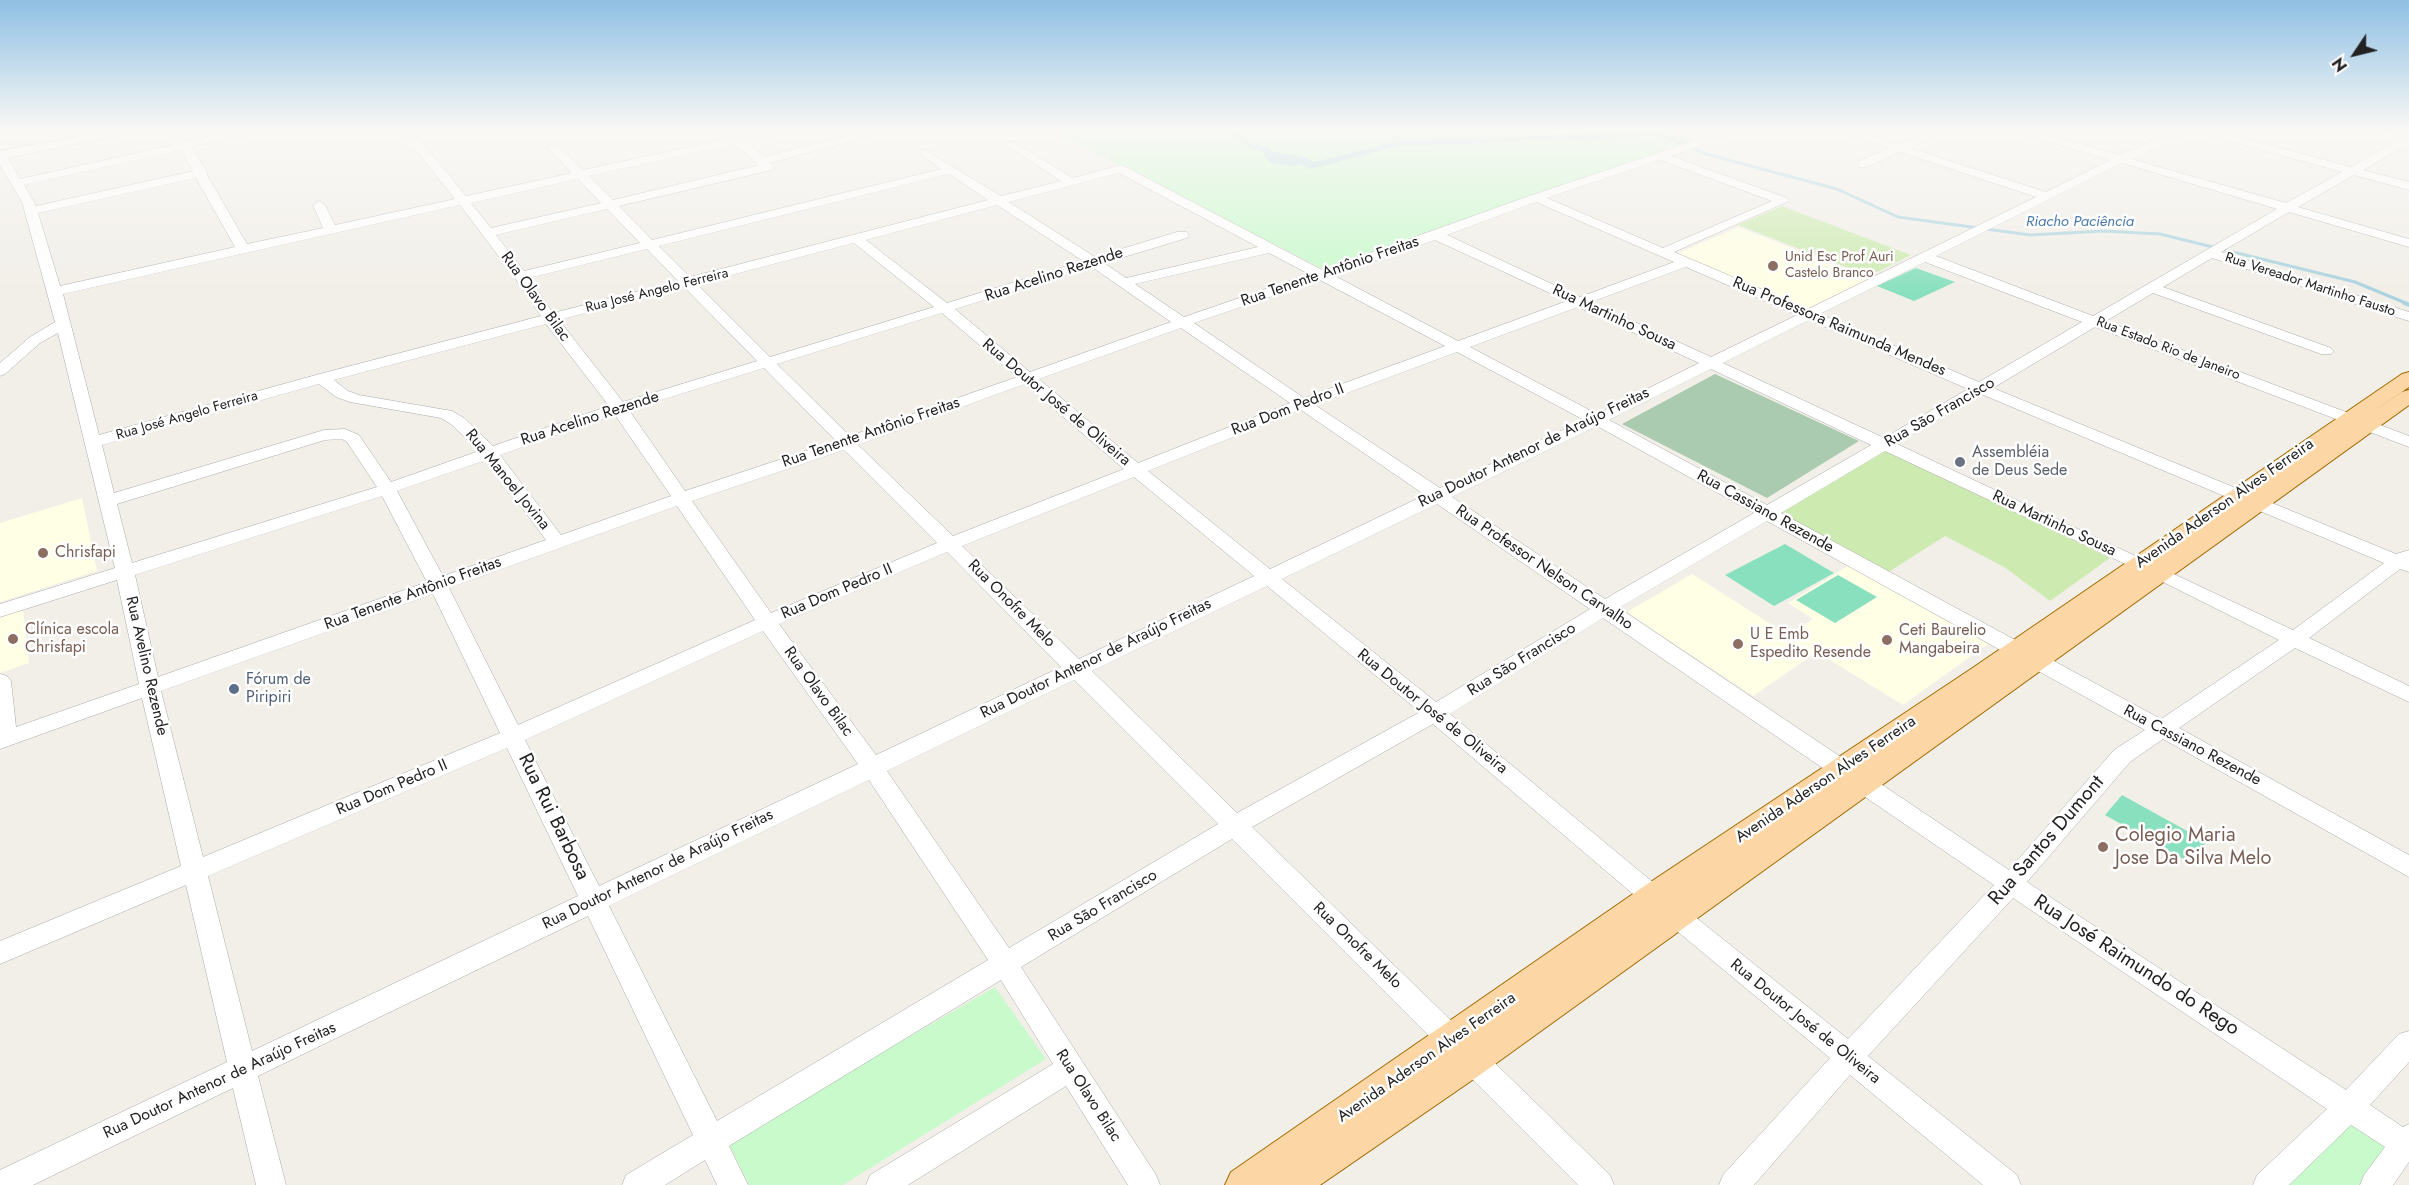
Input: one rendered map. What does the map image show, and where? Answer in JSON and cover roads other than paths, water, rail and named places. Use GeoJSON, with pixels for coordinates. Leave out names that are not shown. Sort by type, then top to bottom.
{"type":"FeatureCollection","features":[{"type":"Feature","properties":{"kind":"main road","name":"Avenida Aderson Alves Ferreira"},"geometry":{"type":"LineString","coordinates":[[1244,1185],[1453,1040],[1595,956],[1675,915],[1853,777],[2358,422],[2409,378]]}},
{"type":"Feature","properties":{"kind":"main road","name":"Avenida Aderson Alves Ferreira"},"geometry":{"type":"LineString","coordinates":[[2358,422],[2409,396]]}},
{"type":"Feature","properties":{"kind":"main road","name":"Avenida Aderson Alves Ferreira"},"geometry":{"type":"LineString","coordinates":[[1289,1185],[1472,1061],[1595,956],[1654,896],[1853,777]]}},
{"type":"Feature","properties":{"kind":"street","name":"Rua Avelino Rezende"},"geometry":{"type":"LineString","coordinates":[[18,183],[31,211],[64,323],[126,571],[150,688],[271,1185]]}},
{"type":"Feature","properties":{"kind":"street"},"geometry":{"type":"LineString","coordinates":[[31,211],[156,183]]}},
{"type":"Feature","properties":{"kind":"street"},"geometry":{"type":"LineString","coordinates":[[208,183],[243,249]]}},
{"type":"Feature","properties":{"kind":"street","name":"Rua Olavo Bilac"},"geometry":{"type":"LineString","coordinates":[[449,183],[619,408],[872,767],[1005,964],[1145,1185]]}},
{"type":"Feature","properties":{"kind":"street"},"geometry":{"type":"LineString","coordinates":[[55,291],[538,183]]}},
{"type":"Feature","properties":{"kind":"street","name":"Rua Onofre Melo"},"geometry":{"type":"LineString","coordinates":[[589,183],[1234,826],[1599,1185]]}},
{"type":"Feature","properties":{"kind":"street"},"geometry":{"type":"LineString","coordinates":[[488,233],[610,206],[695,183]]}},
{"type":"Feature","properties":{"kind":"street"},"geometry":{"type":"LineString","coordinates":[[521,276],[896,183]]}},
{"type":"Feature","properties":{"kind":"street","name":"Rua Professor Nelson Carvalho"},"geometry":{"type":"LineString","coordinates":[[972,183],[1093,262],[1435,496],[1605,608],[1853,777]]}},
{"type":"Feature","properties":{"kind":"street","name":"Rua José Angelo Ferreira"},"geometry":{"type":"LineString","coordinates":[[94,442],[321,378],[1066,183]]}},
{"type":"Feature","properties":{"kind":"street","name":"Rua Cassiano Rezende"},"geometry":{"type":"LineString","coordinates":[[1150,183],[1597,420],[2301,805],[2409,867]]}},
{"type":"Feature","properties":{"kind":"street","name":"Rua Tenente Antônio Freitas"},"geometry":{"type":"LineString","coordinates":[[3,740],[557,542],[848,443],[1026,378],[1582,183]]}},
{"type":"Feature","properties":{"kind":"street"},"geometry":{"type":"LineString","coordinates":[[1664,252],[1783,201],[1735,183]]}},
{"type":"Feature","properties":{"kind":"street"},"geometry":{"type":"LineString","coordinates":[[2008,183],[2046,196]]}},
{"type":"Feature","properties":{"kind":"street","name":"Rua Doutor Antenor de Araújo Freitas"},"geometry":{"type":"LineString","coordinates":[[1,1185],[1597,420],[1709,362],[1810,315],[2072,183]]}},
{"type":"Feature","properties":{"kind":"street"},"geometry":{"type":"LineString","coordinates":[[2202,183],[2409,243]]}},
{"type":"Feature","properties":{"kind":"street","name":"Rua São Francisco"},"geometry":{"type":"LineString","coordinates":[[637,1185],[1234,826],[1435,713],[1605,608],[2287,207],[2331,183]]}},
{"type":"Feature","properties":{"kind":"street","name":"Rua Professora Raimunda Mendes"},"geometry":{"type":"LineString","coordinates":[[1536,198],[1982,388],[2406,560]]}},
{"type":"Feature","properties":{"kind":"street"},"geometry":{"type":"LineString","coordinates":[[319,205],[331,230]]}},
{"type":"Feature","properties":{"kind":"street","name":"Rua Acelino Rezende"},"geometry":{"type":"LineString","coordinates":[[0,611],[387,489],[619,408],[1182,235]]}},
{"type":"Feature","properties":{"kind":"street","name":"Rua Martinho Sousa"},"geometry":{"type":"LineString","coordinates":[[1436,235],[2150,568],[2409,695]]}},
{"type":"Feature","properties":{"kind":"street","name":"Rua Doutor José de Oliveira"},"geometry":{"type":"LineString","coordinates":[[857,239],[946,309],[1135,469],[1435,713],[1848,1058],[2006,1185]]}},
{"type":"Feature","properties":{"kind":"street"},"geometry":{"type":"LineString","coordinates":[[1122,283],[1272,248]]}},
{"type":"Feature","properties":{"kind":"street","name":"Rua Vereador Martinho Fausto"},"geometry":{"type":"LineString","coordinates":[[2211,253],[2409,318]]}},
{"type":"Feature","properties":{"kind":"street","name":"Rua Estado Rio de Janeiro"},"geometry":{"type":"LineString","coordinates":[[1925,257],[2409,442]]}},
{"type":"Feature","properties":{"kind":"street","name":"Rua Dom Pedro II"},"geometry":{"type":"LineString","coordinates":[[0,953],[514,736],[767,621],[950,544],[1302,404],[1687,261]]}},
{"type":"Feature","properties":{"kind":"street"},"geometry":{"type":"LineString","coordinates":[[2152,288],[2326,351]]}},
{"type":"Feature","properties":{"kind":"street"},"geometry":{"type":"LineString","coordinates":[[0,371],[35,340],[64,323]]}},
{"type":"Feature","properties":{"kind":"street","name":"Rua Manoel Jovina"},"geometry":{"type":"LineString","coordinates":[[321,378],[342,394],[356,399],[446,414],[456,418],[488,453],[557,542]]}},
{"type":"Feature","properties":{"kind":"street","name":"Rua Rui Barbosa"},"geometry":{"type":"LineString","coordinates":[[107,501],[324,435],[345,434],[353,439],[387,489],[438,585],[733,1185]]}},
{"type":"Feature","properties":{"kind":"street","name":"Rua Santos Dumont"},"geometry":{"type":"LineString","coordinates":[[1734,1185],[1848,1058],[2011,884],[2122,756],[2136,744],[2162,730],[2406,560]]}},
{"type":"Feature","properties":{"kind":"street"},"geometry":{"type":"LineString","coordinates":[[0,681],[3,740]]}},
{"type":"Feature","properties":{"kind":"street","name":"Rua José Raimundo do Rego"},"geometry":{"type":"LineString","coordinates":[[1853,777],[2011,884],[2408,1143]]}},
{"type":"Feature","properties":{"kind":"street"},"geometry":{"type":"LineString","coordinates":[[2268,1185],[2350,1106],[2409,1043]]}},
{"type":"Feature","properties":{"kind":"street"},"geometry":{"type":"LineString","coordinates":[[881,1185],[1070,1068]]}},
{"type":"Feature","properties":{"kind":"street"},"geometry":{"type":"LineString","coordinates":[[2375,1185],[2408,1143]]}},
{"type":"Feature","properties":{"kind":"waterway","name":"Riacho Paciência"},"geometry":{"type":"LineString","coordinates":[[1816,183],[1837,189],[1898,217],[2030,235],[2104,231],[2160,234],[2355,282],[2408,304]]}},
{"type":"Feature","properties":{"kind":"waterway","name":"Riacho Paciência"},"geometry":{"type":"LineString","coordinates":[[2404,303],[2409,305]]}},
{"type":"Feature","properties":{"kind":"place","name":"Unid Esc Prof Auri Castelo Branco"},"geometry":{"type":"Point","coordinates":[1773,266]}},
{"type":"Feature","properties":{"kind":"place","name":"Assembléia de Deus Sede"},"geometry":{"type":"Point","coordinates":[1960,462]}},
{"type":"Feature","properties":{"kind":"place","name":"Chrisfapi"},"geometry":{"type":"Point","coordinates":[43,553]}},
{"type":"Feature","properties":{"kind":"place","name":"Clínica escola Chrisfapi"},"geometry":{"type":"Point","coordinates":[13,639]}},
{"type":"Feature","properties":{"kind":"place","name":"Ceti Baurelio Mangabeira"},"geometry":{"type":"Point","coordinates":[1887,640]}},
{"type":"Feature","properties":{"kind":"place","name":"U E Emb Espedito Resende"},"geometry":{"type":"Point","coordinates":[1738,644]}},
{"type":"Feature","properties":{"kind":"place","name":"Fórum de Piripiri"},"geometry":{"type":"Point","coordinates":[234,689]}},
{"type":"Feature","properties":{"kind":"place","name":"Colegio Maria Jose Da Silva Melo"},"geometry":{"type":"Point","coordinates":[2103,847]}}]}
